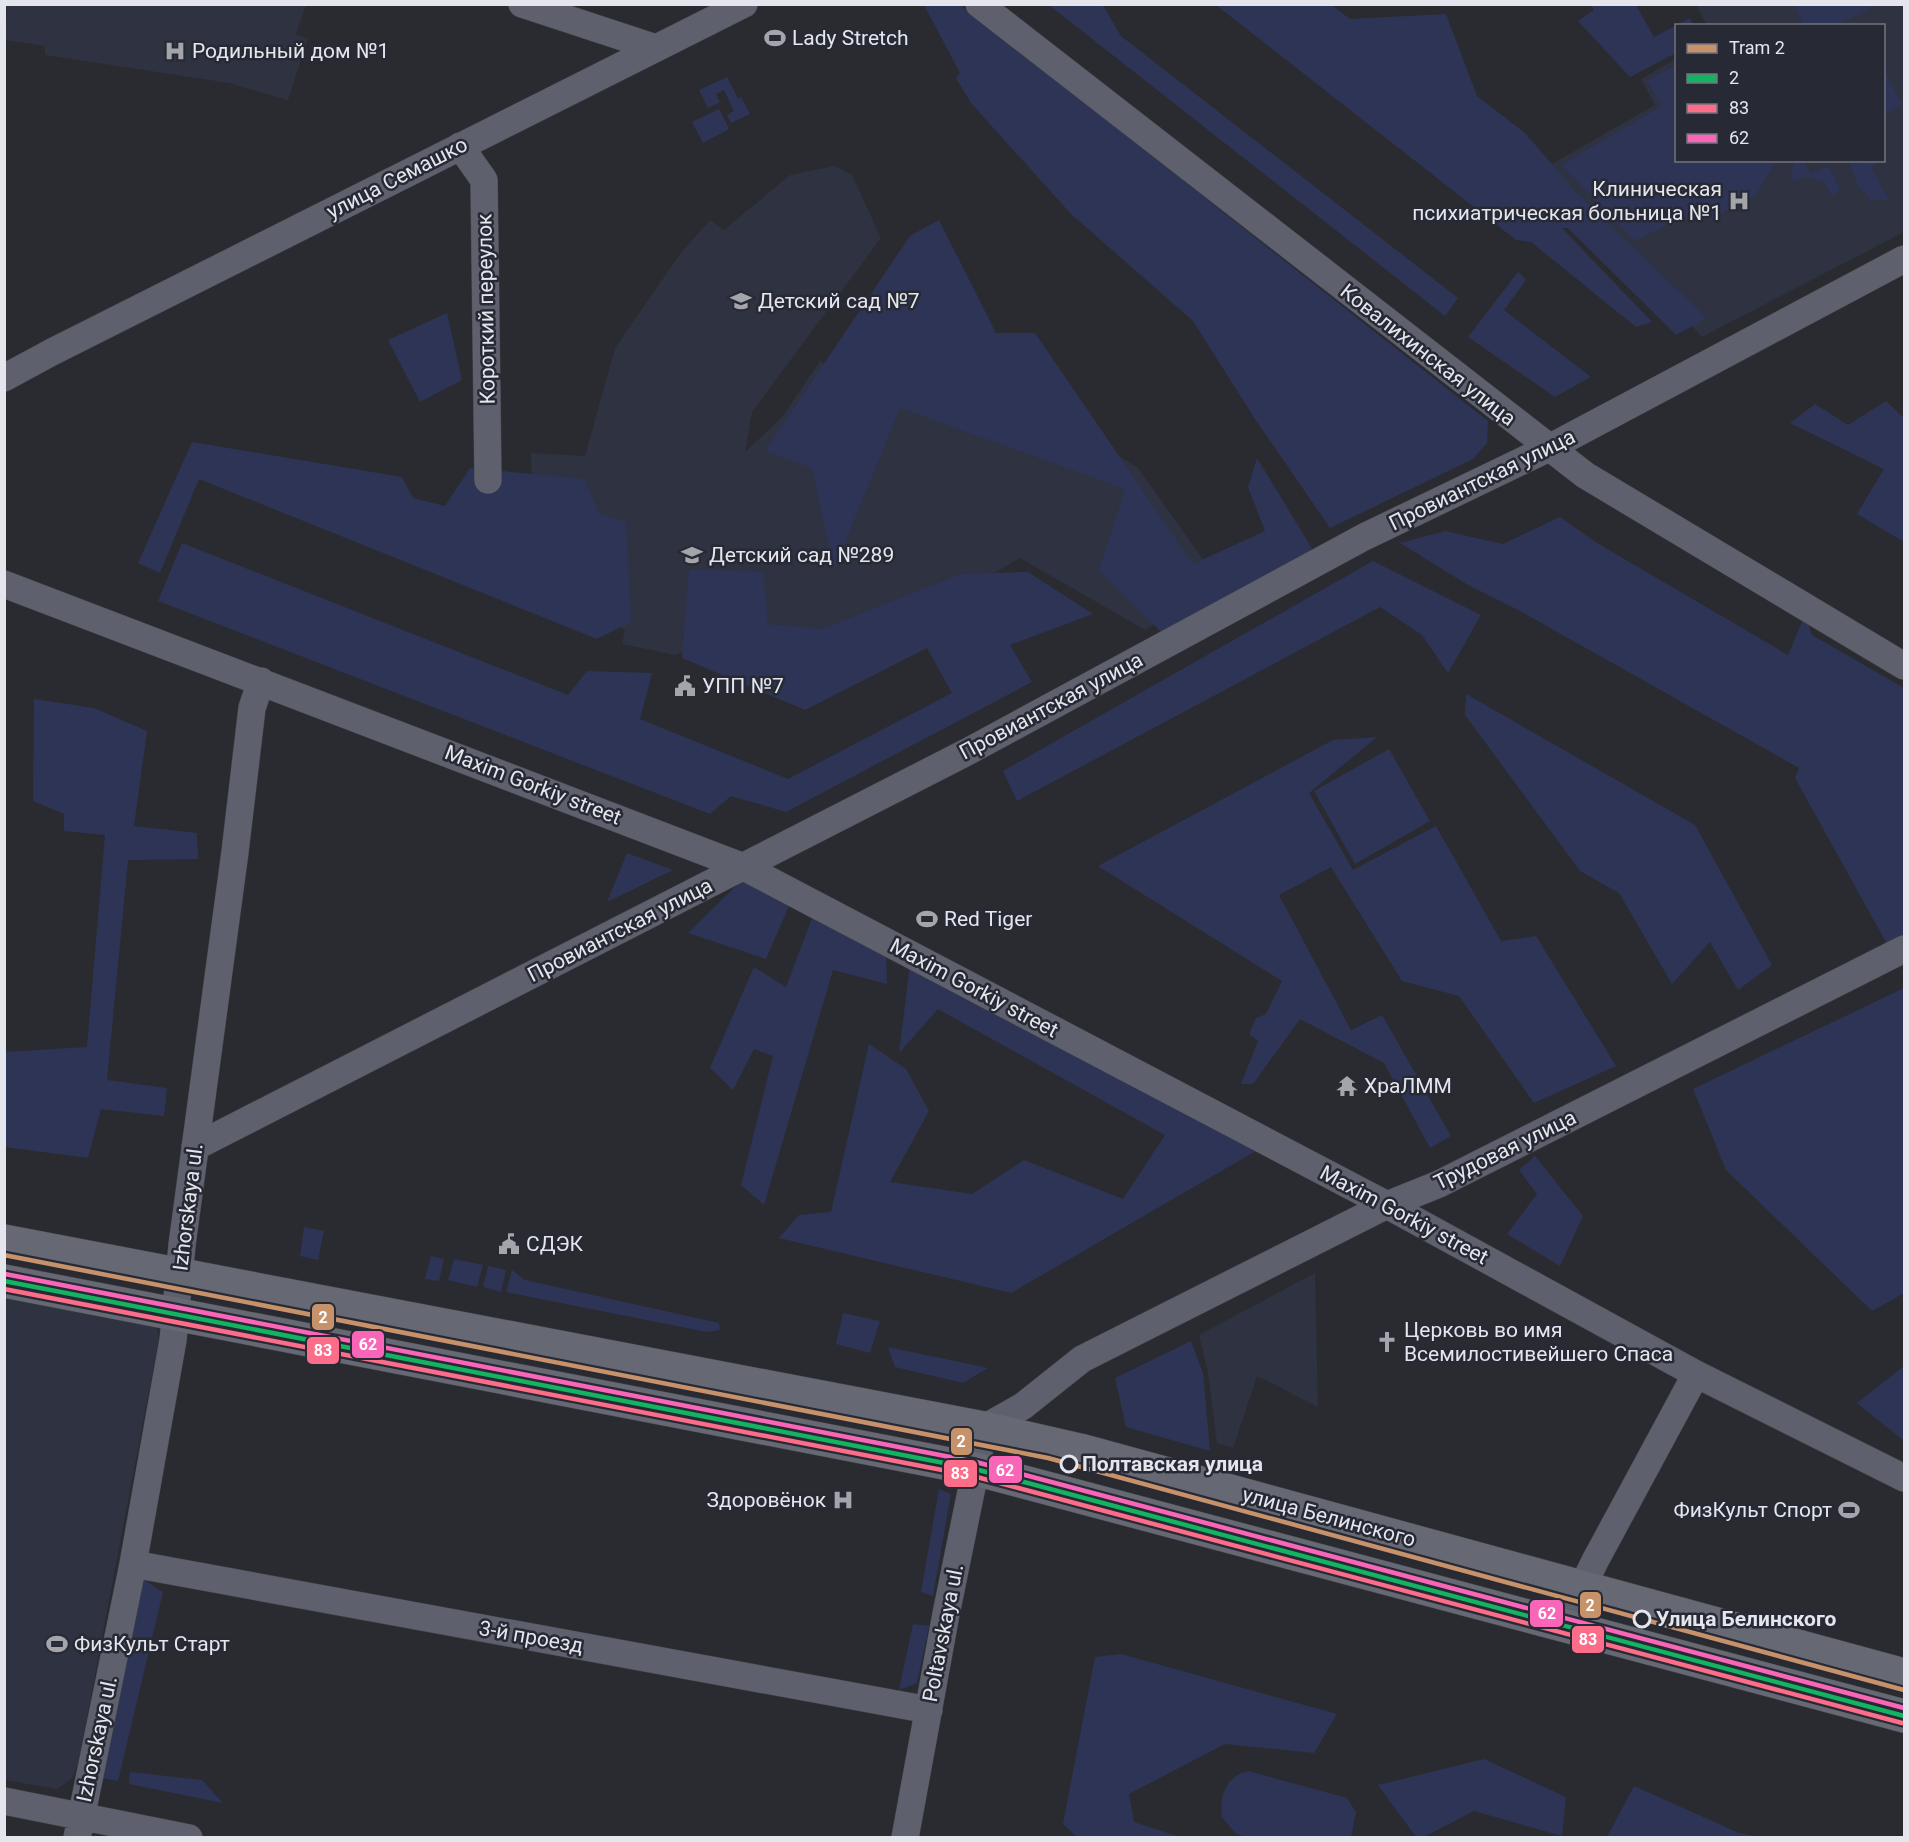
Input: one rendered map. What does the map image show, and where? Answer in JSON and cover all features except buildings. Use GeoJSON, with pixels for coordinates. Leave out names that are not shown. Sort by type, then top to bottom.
{"type":"FeatureCollection","features":[{"type":"Feature","properties":{"kind":"main road","name":"улица Белинского"},"geometry":{"type":"LineString","coordinates":[[4,1241],[984,1428],[1080,1450],[1366,1527],[1582,1589],[1905,1675]]}},
{"type":"Feature","properties":{"kind":"main road","name":"улица Белинского"},"geometry":{"type":"LineString","coordinates":[[4,1281],[975,1469],[1905,1716]]}},
{"type":"Feature","properties":{"kind":"street"},"geometry":{"type":"LineString","coordinates":[[522,4],[656,48]]}},
{"type":"Feature","properties":{"kind":"street","name":"улица Семашко"},"geometry":{"type":"LineString","coordinates":[[4,378],[744,4]]}},
{"type":"Feature","properties":{"kind":"street","name":"Ковалихинская улица"},"geometry":{"type":"LineString","coordinates":[[979,4],[1585,476],[1905,666]]}},
{"type":"Feature","properties":{"kind":"street","name":"Короткий переулок"},"geometry":{"type":"LineString","coordinates":[[460,146],[484,180],[488,480]]}},
{"type":"Feature","properties":{"kind":"street","name":"Провиантская улица"},"geometry":{"type":"LineString","coordinates":[[195,1147],[967,752],[1364,537],[1549,448],[1905,260]]}},
{"type":"Feature","properties":{"kind":"street","name":"улица Семашко"},"geometry":{"type":"LineString","coordinates":[[4,361],[52,352]]}},
{"type":"Feature","properties":{"kind":"street","name":"Maxim Gorkiy street"},"geometry":{"type":"LineString","coordinates":[[4,584],[744,867],[1387,1205],[1696,1374],[1905,1478]]}},
{"type":"Feature","properties":{"kind":"street","name":"Izhorskaya ul."},"geometry":{"type":"LineString","coordinates":[[79,1828],[133,1564],[176,1314],[178,1275],[252,708],[261,681]]}},
{"type":"Feature","properties":{"kind":"street","name":"Трудовая улица"},"geometry":{"type":"LineString","coordinates":[[984,1428],[1023,1406],[1082,1359],[1387,1205],[1449,1179],[1905,950]]}},
{"type":"Feature","properties":{"kind":"street"},"geometry":{"type":"LineString","coordinates":[[1563,1626],[1696,1374]]}},
{"type":"Feature","properties":{"kind":"street","name":"Poltavskaya ul."},"geometry":{"type":"LineString","coordinates":[[905,1838],[984,1428]]}},
{"type":"Feature","properties":{"kind":"street","name":"3-й проезд"},"geometry":{"type":"LineString","coordinates":[[133,1564],[928,1710]]}},
{"type":"Feature","properties":{"kind":"street"},"geometry":{"type":"LineString","coordinates":[[4,1801],[79,1828],[189,1838]]}},
{"type":"Feature","properties":{"kind":"shaded area","name":"Родильный дом №1"},"geometry":{"type":"Polygon","coordinates":[[[7,5],[306,5],[296,34],[308,39],[288,100],[229,83],[45,55],[45,46],[5,40],[7,5]]]}},
{"type":"Feature","properties":{"kind":"shaded area"},"geometry":{"type":"Polygon","coordinates":[[[924,5],[960,5],[1488,421],[1487,443],[1473,459],[1330,528],[1255,419],[1193,321],[1071,214],[971,103],[956,78],[960,73],[924,5]]]}},
{"type":"Feature","properties":{"kind":"shaded area"},"geometry":{"type":"Polygon","coordinates":[[[1049,5],[1103,5],[1121,36],[1458,298],[1445,316],[1049,5]]]}},
{"type":"Feature","properties":{"kind":"shaded area"},"geometry":{"type":"Polygon","coordinates":[[[1216,5],[1332,5],[1350,19],[1446,14],[1477,96],[1525,133],[1575,191],[1707,318],[1676,335],[1568,228],[1562,228],[1652,322],[1636,327],[1531,242],[1516,240],[1216,5]]]}},
{"type":"Feature","properties":{"kind":"shaded area"},"geometry":{"type":"Polygon","coordinates":[[[1591,5],[1636,5],[1654,37],[1675,26],[1675,54],[1630,77],[1578,21],[1594,10],[1591,5]]]}},
{"type":"Feature","properties":{"kind":"shaded area","name":"Клиническая психиатрическая больница №1"},"geometry":{"type":"Polygon","coordinates":[[[1696,5],[1904,5],[1904,232],[1702,337],[1543,169],[1655,105],[1641,79],[1675,60],[1675,162],[1885,162],[1885,24],[1706,24],[1696,5]]]}},
{"type":"Feature","properties":{"kind":"shaded area"},"geometry":{"type":"Polygon","coordinates":[[[1794,5],[1877,5],[1839,24],[1804,24],[1794,5]]]}},
{"type":"Feature","properties":{"kind":"shaded area"},"geometry":{"type":"Polygon","coordinates":[[[1690,18],[1693,24],[1679,24],[1690,18]]]}},
{"type":"Feature","properties":{"kind":"shaded area"},"geometry":{"type":"Polygon","coordinates":[[[1675,66],[1675,162],[1775,162],[1755,196],[1709,220],[1693,212],[1635,241],[1561,165],[1662,106],[1647,81],[1675,66]]]}},
{"type":"Feature","properties":{"kind":"shaded area"},"geometry":{"type":"Polygon","coordinates":[[[1885,72],[1902,104],[1885,113],[1885,72]]]}},
{"type":"Feature","properties":{"kind":"shaded area"},"geometry":{"type":"Polygon","coordinates":[[[727,77],[738,99],[741,97],[750,114],[731,123],[727,115],[734,111],[724,90],[716,94],[720,102],[708,108],[699,90],[727,77]]]}},
{"type":"Feature","properties":{"kind":"shaded area"},"geometry":{"type":"Polygon","coordinates":[[[719,109],[729,129],[703,143],[692,122],[719,109]]]}},
{"type":"Feature","properties":{"kind":"shaded area"},"geometry":{"type":"Polygon","coordinates":[[[1794,162],[1805,162],[1811,174],[1823,168],[1830,168],[1840,190],[1832,196],[1824,182],[1808,177],[1790,181],[1794,162]]]}},
{"type":"Feature","properties":{"kind":"shaded area"},"geometry":{"type":"Polygon","coordinates":[[[1848,162],[1876,162],[1877,164],[1871,167],[1889,200],[1871,200],[1859,187],[1848,162]]]}},
{"type":"Feature","properties":{"kind":"shaded area"},"geometry":{"type":"Polygon","coordinates":[[[835,166],[852,175],[881,238],[752,412],[745,452],[783,416],[820,361],[842,377],[923,332],[1138,468],[1222,586],[1145,630],[1020,558],[917,617],[825,635],[739,627],[675,655],[622,644],[625,630],[578,609],[532,530],[531,453],[585,456],[615,348],[680,254],[710,220],[724,230],[790,175],[835,166]]]}},
{"type":"Feature","properties":{"kind":"shaded area"},"geometry":{"type":"Polygon","coordinates":[[[939,220],[996,333],[1035,333],[1193,564],[1265,531],[1248,487],[1257,458],[1316,555],[1163,634],[1099,570],[1125,489],[900,408],[834,569],[812,468],[765,451],[910,236],[939,220]]]}},
{"type":"Feature","properties":{"kind":"shaded area"},"geometry":{"type":"Polygon","coordinates":[[[1518,272],[1526,280],[1504,310],[1591,377],[1555,397],[1468,337],[1518,272]]]}},
{"type":"Feature","properties":{"kind":"shaded area"},"geometry":{"type":"Polygon","coordinates":[[[447,313],[462,380],[420,402],[388,340],[447,313]]]}},
{"type":"Feature","properties":{"kind":"shaded area"},"geometry":{"type":"Polygon","coordinates":[[[1886,401],[1904,418],[1904,542],[1857,514],[1884,469],[1790,423],[1815,404],[1848,425],[1886,401]]]}},
{"type":"Feature","properties":{"kind":"shaded area"},"geometry":{"type":"Polygon","coordinates":[[[192,442],[402,477],[413,498],[445,506],[470,468],[585,479],[599,513],[626,522],[631,622],[597,639],[199,479],[160,573],[138,563],[192,442]]]}},
{"type":"Feature","properties":{"kind":"shaded area"},"geometry":{"type":"Polygon","coordinates":[[[1560,517],[1597,543],[1788,655],[1805,615],[1812,635],[1904,688],[1904,935],[1887,944],[1795,778],[1799,768],[1522,612],[1468,585],[1400,543],[1445,531],[1503,544],[1560,517]]]}},
{"type":"Feature","properties":{"kind":"shaded area"},"geometry":{"type":"Polygon","coordinates":[[[182,543],[568,695],[587,671],[652,673],[640,719],[788,779],[952,693],[927,648],[805,710],[682,658],[689,569],[763,572],[768,624],[822,629],[961,574],[1028,572],[1093,614],[1010,645],[1032,682],[786,812],[731,796],[710,814],[158,601],[182,543]]]}},
{"type":"Feature","properties":{"kind":"shaded area"},"geometry":{"type":"Polygon","coordinates":[[[1373,561],[1481,615],[1448,673],[1422,635],[1380,607],[1017,801],[1003,771],[1373,561]]]}},
{"type":"Feature","properties":{"kind":"shaded area"},"geometry":{"type":"Polygon","coordinates":[[[1466,694],[1695,825],[1772,965],[1738,990],[1710,942],[1672,984],[1619,893],[1580,871],[1465,715],[1466,694]]]}},
{"type":"Feature","properties":{"kind":"shaded area"},"geometry":{"type":"Polygon","coordinates":[[[34,699],[94,708],[147,731],[134,826],[197,833],[198,859],[128,860],[107,1080],[167,1088],[164,1116],[101,1109],[88,1158],[5,1147],[5,1052],[87,1047],[105,835],[64,831],[64,814],[33,801],[34,699]]]}},
{"type":"Feature","properties":{"kind":"shaded area"},"geometry":{"type":"Polygon","coordinates":[[[1377,737],[1309,793],[1353,870],[1436,826],[1501,941],[1536,936],[1616,1066],[1534,1103],[1459,996],[1402,981],[1331,867],[1279,895],[1351,1030],[1382,1015],[1451,1136],[1430,1148],[1384,1063],[1300,1019],[1253,1084],[1241,1084],[1258,1041],[1249,1034],[1256,1018],[1266,1014],[1282,981],[1098,866],[1333,740],[1377,737]]]}},
{"type":"Feature","properties":{"kind":"shaded area"},"geometry":{"type":"Polygon","coordinates":[[[1389,749],[1430,821],[1355,864],[1314,791],[1389,749]]]}},
{"type":"Feature","properties":{"kind":"shaded area"},"geometry":{"type":"Polygon","coordinates":[[[627,853],[673,870],[607,902],[627,853]]]}},
{"type":"Feature","properties":{"kind":"shaded area"},"geometry":{"type":"Polygon","coordinates":[[[745,877],[792,899],[766,959],[688,933],[745,877]]]}},
{"type":"Feature","properties":{"kind":"shaded area"},"geometry":{"type":"Polygon","coordinates":[[[814,913],[886,952],[887,984],[833,970],[764,1205],[741,1185],[773,1056],[754,1049],[733,1090],[710,1068],[754,967],[786,987],[814,913]]]}},
{"type":"Feature","properties":{"kind":"shaded area"},"geometry":{"type":"Polygon","coordinates":[[[910,964],[1261,1148],[1011,1293],[779,1238],[799,1215],[831,1212],[869,1044],[906,1069],[929,1111],[890,1182],[972,1194],[1024,1160],[1123,1199],[1165,1135],[938,1009],[899,1053],[910,964]]]}},
{"type":"Feature","properties":{"kind":"shaded area"},"geometry":{"type":"Polygon","coordinates":[[[1904,988],[1904,1293],[1872,1311],[1726,1170],[1693,1089],[1904,988]]]}},
{"type":"Feature","properties":{"kind":"shaded area"},"geometry":{"type":"Polygon","coordinates":[[[1535,1156],[1583,1216],[1560,1266],[1507,1234],[1537,1194],[1519,1170],[1535,1156]]]}},
{"type":"Feature","properties":{"kind":"shaded area"},"geometry":{"type":"Polygon","coordinates":[[[304,1227],[324,1231],[318,1260],[300,1256],[304,1227]]]}},
{"type":"Feature","properties":{"kind":"shaded area"},"geometry":{"type":"Polygon","coordinates":[[[431,1256],[444,1259],[439,1281],[425,1279],[431,1256]]]}},
{"type":"Feature","properties":{"kind":"shaded area"},"geometry":{"type":"Polygon","coordinates":[[[454,1259],[483,1265],[477,1287],[448,1280],[454,1259]]]}},
{"type":"Feature","properties":{"kind":"shaded area"},"geometry":{"type":"Polygon","coordinates":[[[488,1266],[506,1270],[501,1292],[483,1287],[488,1266]]]}},
{"type":"Feature","properties":{"kind":"shaded area"},"geometry":{"type":"Polygon","coordinates":[[[512,1270],[525,1280],[719,1323],[720,1330],[707,1332],[506,1292],[512,1270]]]}},
{"type":"Feature","properties":{"kind":"shaded area"},"geometry":{"type":"Polygon","coordinates":[[[1315,1273],[1318,1407],[1257,1376],[1233,1448],[1217,1443],[1208,1372],[1199,1335],[1315,1273]]]}},
{"type":"Feature","properties":{"kind":"shaded area"},"geometry":{"type":"Polygon","coordinates":[[[4,1288],[156,1326],[159,1338],[78,1764],[72,1778],[57,1789],[5,1780],[4,1288]]]}},
{"type":"Feature","properties":{"kind":"shaded area"},"geometry":{"type":"Polygon","coordinates":[[[843,1313],[880,1321],[870,1353],[836,1344],[843,1313]]]}},
{"type":"Feature","properties":{"kind":"shaded area"},"geometry":{"type":"Polygon","coordinates":[[[1191,1341],[1203,1373],[1210,1451],[1126,1427],[1115,1378],[1191,1341]]]}},
{"type":"Feature","properties":{"kind":"shaded area"},"geometry":{"type":"Polygon","coordinates":[[[888,1347],[988,1368],[963,1383],[895,1367],[888,1347]]]}},
{"type":"Feature","properties":{"kind":"shaded area"},"geometry":{"type":"Polygon","coordinates":[[[1904,1366],[1904,1441],[1857,1403],[1904,1366]]]}},
{"type":"Feature","properties":{"kind":"shaded area"},"geometry":{"type":"Polygon","coordinates":[[[939,1489],[951,1494],[933,1596],[921,1592],[939,1489]]]}},
{"type":"Feature","properties":{"kind":"shaded area"},"geometry":{"type":"Polygon","coordinates":[[[141,1578],[163,1592],[118,1781],[101,1778],[141,1578]]]}},
{"type":"Feature","properties":{"kind":"shaded area"},"geometry":{"type":"Polygon","coordinates":[[[913,1624],[929,1626],[917,1683],[899,1690],[913,1624]]]}},
{"type":"Feature","properties":{"kind":"shaded area"},"geometry":{"type":"Polygon","coordinates":[[[1121,1654],[1337,1714],[1314,1753],[1225,1744],[1129,1794],[1134,1822],[1180,1837],[1077,1837],[1063,1824],[1095,1657],[1121,1654]]]}},
{"type":"Feature","properties":{"kind":"shaded area"},"geometry":{"type":"Polygon","coordinates":[[[1484,1759],[1566,1797],[1562,1836],[1474,1811],[1424,1837],[1416,1837],[1378,1785],[1484,1759]]]}},
{"type":"Feature","properties":{"kind":"shaded area"},"geometry":{"type":"Polygon","coordinates":[[[1248,1771],[1347,1798],[1356,1812],[1351,1837],[1251,1838],[1236,1834],[1222,1817],[1223,1795],[1234,1777],[1248,1771]]]}},
{"type":"Feature","properties":{"kind":"shaded area"},"geometry":{"type":"Polygon","coordinates":[[[130,1772],[202,1780],[223,1803],[129,1784],[130,1772]]]}},
{"type":"Feature","properties":{"kind":"shaded area"},"geometry":{"type":"Polygon","coordinates":[[[1634,1786],[1739,1833],[1761,1837],[1607,1837],[1634,1786]]]}},
{"type":"Feature","properties":{"kind":"tram line","name":"2"},"geometry":{"type":"LineString","coordinates":[[4,1255],[1048,1458],[1904,1690]]}},
{"type":"Feature","properties":{"kind":"transit line","name":"62"},"geometry":{"type":"LineString","coordinates":[[5,1274],[976,1462],[1904,1708]]}},
{"type":"Feature","properties":{"kind":"transit line","name":"2"},"geometry":{"type":"LineString","coordinates":[[4,1281],[975,1469],[1904,1716]]}},
{"type":"Feature","properties":{"kind":"transit line","name":"83"},"geometry":{"type":"LineString","coordinates":[[4,1289],[973,1476],[1902,1723]]}},
{"type":"Feature","properties":{"kind":"place","name":"Lady Stretch"},"geometry":{"type":"Point","coordinates":[775,38]}},
{"type":"Feature","properties":{"kind":"place","name":"Родильный дом №1"},"geometry":{"type":"Point","coordinates":[175,51]}},
{"type":"Feature","properties":{"kind":"place","name":"Клиническая психиатрическая больница №1"},"geometry":{"type":"Point","coordinates":[1739,201]}},
{"type":"Feature","properties":{"kind":"place","name":"Детский сад №7"},"geometry":{"type":"Point","coordinates":[741,301]}},
{"type":"Feature","properties":{"kind":"place","name":"Детский сад №289"},"geometry":{"type":"Point","coordinates":[692,555]}},
{"type":"Feature","properties":{"kind":"place","name":"УПП №7"},"geometry":{"type":"Point","coordinates":[685,686]}},
{"type":"Feature","properties":{"kind":"place","name":"Red Tiger"},"geometry":{"type":"Point","coordinates":[927,919]}},
{"type":"Feature","properties":{"kind":"place","name":"ХраЛММ"},"geometry":{"type":"Point","coordinates":[1347,1086]}},
{"type":"Feature","properties":{"kind":"place","name":"СДЭК"},"geometry":{"type":"Point","coordinates":[509,1244]}},
{"type":"Feature","properties":{"kind":"place","name":"Церковь во имя Всемилостивейшего Спаса"},"geometry":{"type":"Point","coordinates":[1387,1342]}},
{"type":"Feature","properties":{"kind":"place","name":"Полтавская улица"},"geometry":{"type":"Point","coordinates":[1069,1464]}},
{"type":"Feature","properties":{"kind":"place","name":"Здоровёнок"},"geometry":{"type":"Point","coordinates":[843,1500]}},
{"type":"Feature","properties":{"kind":"place","name":"ФизКульт Спорт"},"geometry":{"type":"Point","coordinates":[1849,1510]}},
{"type":"Feature","properties":{"kind":"place","name":"Улица Белинского"},"geometry":{"type":"Point","coordinates":[1642,1619]}},
{"type":"Feature","properties":{"kind":"place","name":"ФизКульт Старт"},"geometry":{"type":"Point","coordinates":[57,1644]}}]}
